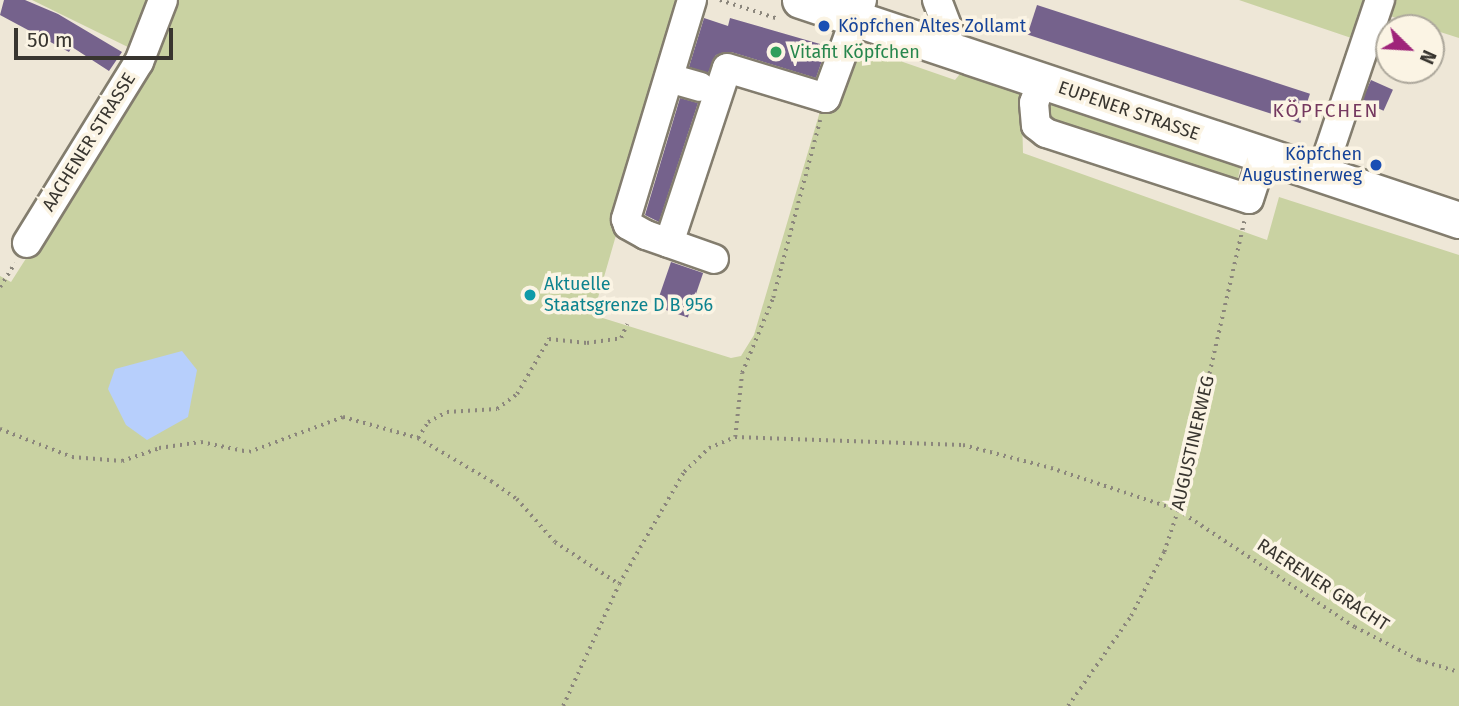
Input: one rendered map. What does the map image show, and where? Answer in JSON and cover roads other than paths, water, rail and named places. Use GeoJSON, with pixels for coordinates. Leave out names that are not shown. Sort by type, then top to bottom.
{"type":"FeatureCollection","features":[{"type":"Feature","properties":{"kind":"main road","name":"EUPENER STRASSE"},"geometry":{"type":"LineString","coordinates":[[800,0],[858,9],[947,49],[1459,220]]}},
{"type":"Feature","properties":{"kind":"lane","name":"AACHENER STRASSE"},"geometry":{"type":"LineString","coordinates":[[27,243],[139,62],[163,0]]}},
{"type":"Feature","properties":{"kind":"lane"},"geometry":{"type":"LineString","coordinates":[[692,0],[626,219],[628,225],[714,259]]}},
{"type":"Feature","properties":{"kind":"lane"},"geometry":{"type":"LineString","coordinates":[[937,0],[948,28],[947,49]]}},
{"type":"Feature","properties":{"kind":"lane"},"geometry":{"type":"LineString","coordinates":[[1321,175],[1380,0]]}},
{"type":"Feature","properties":{"kind":"lane"},"geometry":{"type":"LineString","coordinates":[[669,243],[727,68],[826,98],[858,9]]}},
{"type":"Feature","properties":{"kind":"lane"},"geometry":{"type":"LineString","coordinates":[[669,78],[700,87]]}},
{"type":"Feature","properties":{"kind":"lane"},"geometry":{"type":"LineString","coordinates":[[1042,81],[1034,103],[1036,125],[1046,133],[1249,199],[1263,156]]}},
{"type":"Feature","properties":{"kind":"water"},"geometry":{"type":"Polygon","coordinates":[[[182,351],[197,370],[188,417],[147,440],[126,425],[108,389],[115,369],[182,351]]]}},
{"type":"Feature","properties":{"kind":"place","name":"Köpfchen Altes Zollamt"},"geometry":{"type":"Point","coordinates":[824,26]}},
{"type":"Feature","properties":{"kind":"place","name":"Vitafit Köpfchen"},"geometry":{"type":"Point","coordinates":[776,52]}},
{"type":"Feature","properties":{"kind":"place","name":"Köpfchen Augustinerweg"},"geometry":{"type":"Point","coordinates":[1376,165]}},
{"type":"Feature","properties":{"kind":"place","name":"Aktuelle Staatsgrenze D B 956"},"geometry":{"type":"Point","coordinates":[530,295]}},
{"type":"Feature","properties":{"kind":"district","name":"KÖPFCHEN"},"geometry":{"type":"Point","coordinates":[1326,111]}}]}
